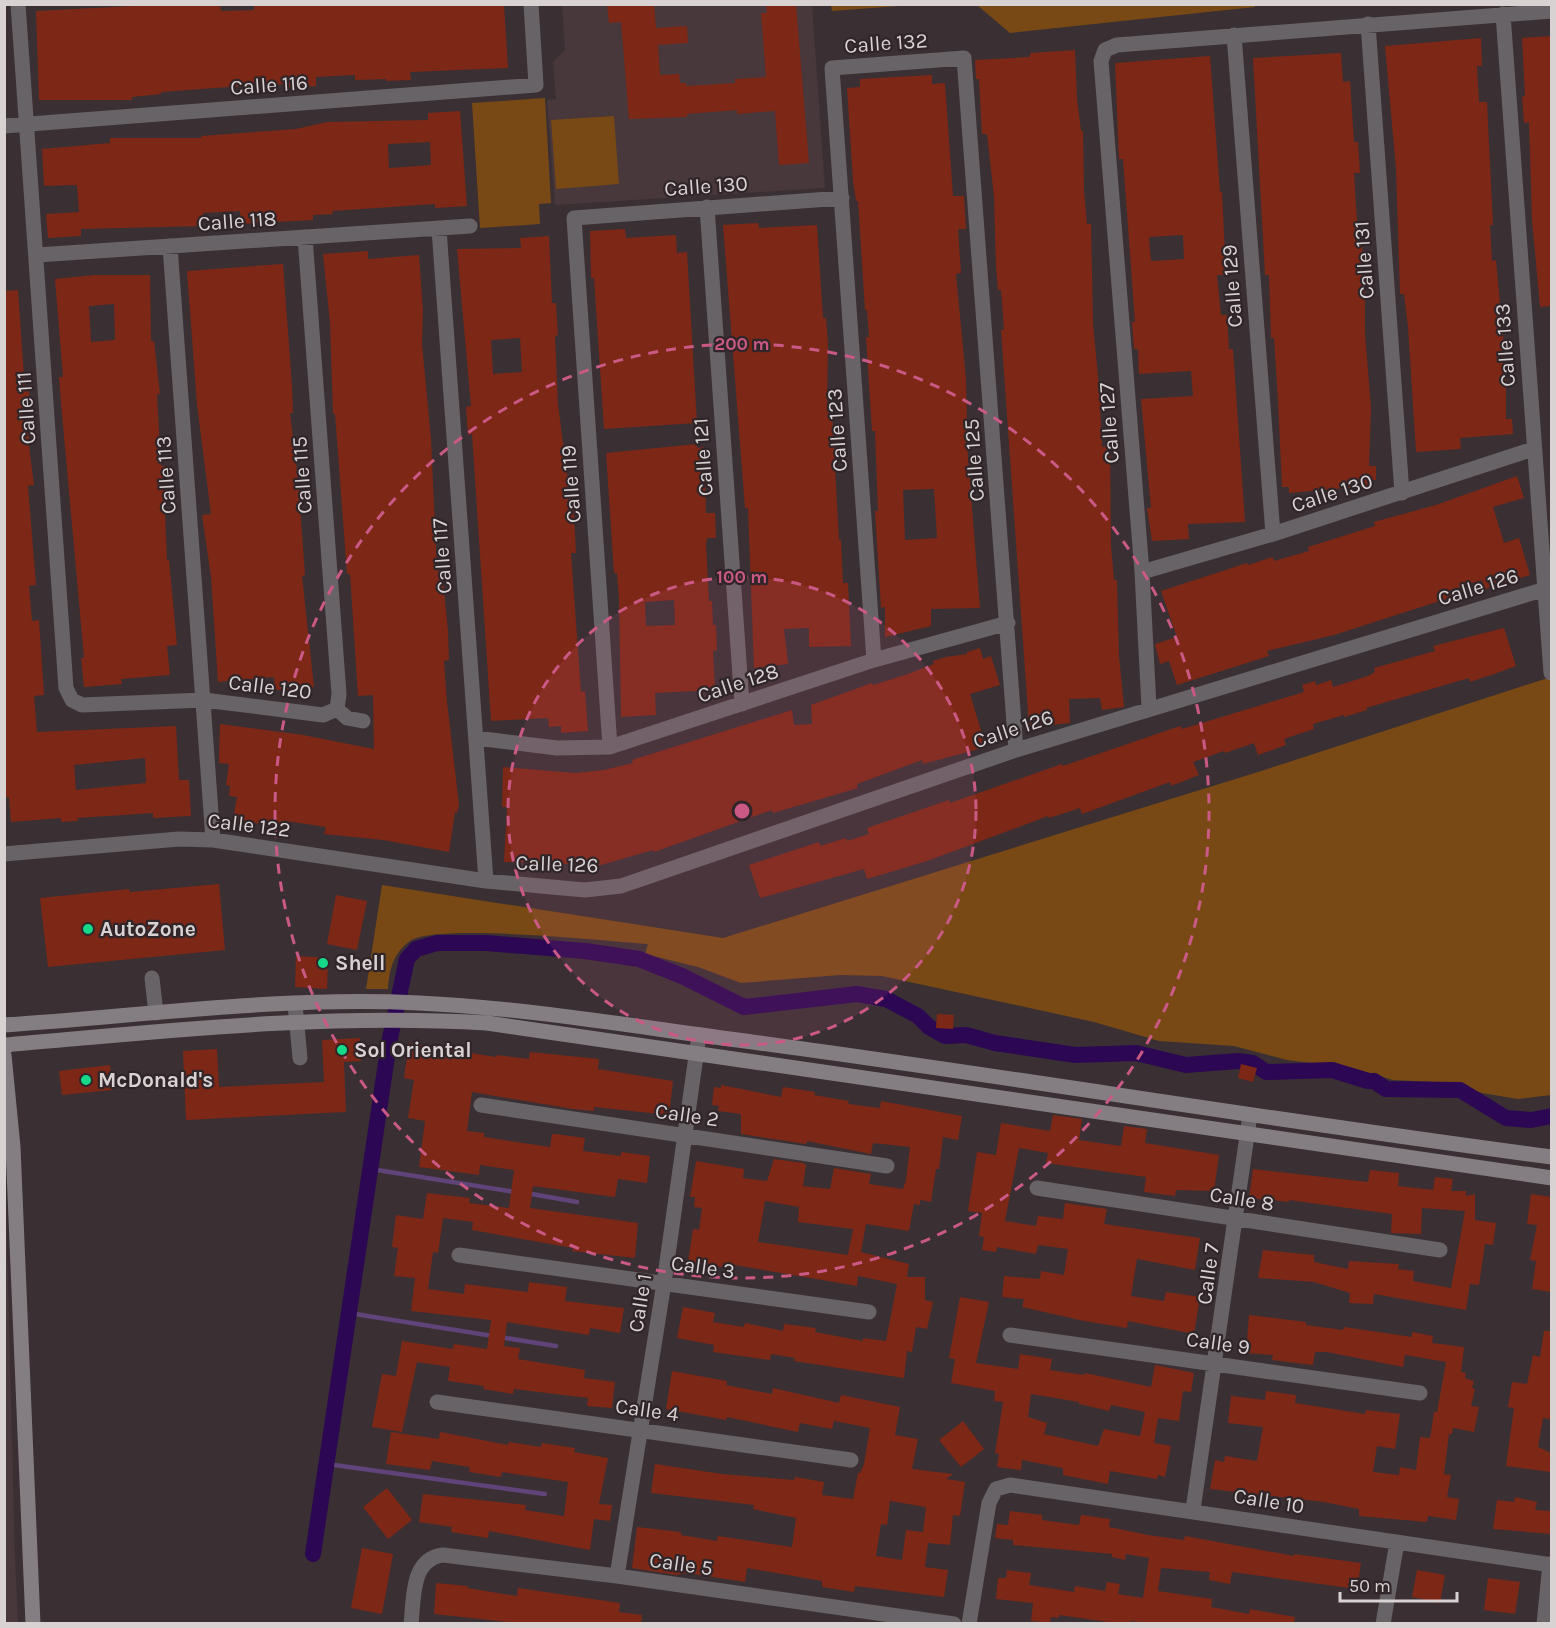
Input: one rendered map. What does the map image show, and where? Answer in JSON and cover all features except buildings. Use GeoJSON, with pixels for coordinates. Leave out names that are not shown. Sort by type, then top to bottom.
{"type":"FeatureCollection","features":[{"type":"Feature","properties":{"kind":"street","name":"Calle 111"},"geometry":{"type":"LineString","coordinates":[[18,4],[66,688],[72,700]]}},
{"type":"Feature","properties":{"kind":"street","name":"Calle 116"},"geometry":{"type":"LineString","coordinates":[[4,126],[537,86],[531,4]]}},
{"type":"Feature","properties":{"kind":"street"},"geometry":{"type":"LineString","coordinates":[[1234,35],[1551,11]]}},
{"type":"Feature","properties":{"kind":"street","name":"Calle 133"},"geometry":{"type":"LineString","coordinates":[[1503,14],[1533,449],[1547,588],[1551,674]]}},
{"type":"Feature","properties":{"kind":"street","name":"Calle 131"},"geometry":{"type":"LineString","coordinates":[[1368,24],[1402,493]]}},
{"type":"Feature","properties":{"kind":"street","name":"Calle 127"},"geometry":{"type":"LineString","coordinates":[[1149,707],[1142,572],[1101,61],[1106,50],[1117,45],[1234,35]]}},
{"type":"Feature","properties":{"kind":"street","name":"Calle 129"},"geometry":{"type":"LineString","coordinates":[[1234,35],[1273,534]]}},
{"type":"Feature","properties":{"kind":"street","name":"Calle 132"},"geometry":{"type":"LineString","coordinates":[[842,198],[832,68],[964,58],[972,167]]}},
{"type":"Feature","properties":{"kind":"street","name":"Calle 125"},"geometry":{"type":"LineString","coordinates":[[972,167],[1016,750]]}},
{"type":"Feature","properties":{"kind":"street","name":"Calle 130"},"geometry":{"type":"LineString","coordinates":[[574,218],[842,198]]}},
{"type":"Feature","properties":{"kind":"street","name":"Calle 123"},"geometry":{"type":"LineString","coordinates":[[842,198],[874,660]]}},
{"type":"Feature","properties":{"kind":"street","name":"Calle 121"},"geometry":{"type":"LineString","coordinates":[[707,207],[742,704]]}},
{"type":"Feature","properties":{"kind":"street","name":"Calle 119"},"geometry":{"type":"LineString","coordinates":[[574,218],[610,747]]}},
{"type":"Feature","properties":{"kind":"street"},"geometry":{"type":"LineString","coordinates":[[440,229],[470,226]]}},
{"type":"Feature","properties":{"kind":"street","name":"Calle 118"},"geometry":{"type":"LineString","coordinates":[[37,255],[440,229]]}},
{"type":"Feature","properties":{"kind":"street","name":"Calle 117"},"geometry":{"type":"LineString","coordinates":[[440,229],[486,882]]}},
{"type":"Feature","properties":{"kind":"street","name":"Calle 115"},"geometry":{"type":"LineString","coordinates":[[305,237],[339,694],[337,709]]}},
{"type":"Feature","properties":{"kind":"street","name":"Calle 113"},"geometry":{"type":"LineString","coordinates":[[170,246],[213,840]]}},
{"type":"Feature","properties":{"kind":"street","name":"Calle 130"},"geometry":{"type":"LineString","coordinates":[[1142,572],[1273,534],[1533,449]]}},
{"type":"Feature","properties":{"kind":"street","name":"Calle 126"},"geometry":{"type":"LineString","coordinates":[[486,882],[585,890],[621,886],[1016,750],[1149,707],[1547,588]]}},
{"type":"Feature","properties":{"kind":"street","name":"Calle 128"},"geometry":{"type":"LineString","coordinates":[[477,738],[557,748],[610,747],[874,660],[1008,622]]}},
{"type":"Feature","properties":{"kind":"street","name":"Calle 120"},"geometry":{"type":"LineString","coordinates":[[72,700],[82,705],[204,700],[323,715],[337,709],[347,718],[363,721]]}},
{"type":"Feature","properties":{"kind":"street","name":"Calle 122"},"geometry":{"type":"LineString","coordinates":[[4,854],[179,839],[213,840],[486,882]]}},
{"type":"Feature","properties":{"kind":"street"},"geometry":{"type":"LineString","coordinates":[[152,978],[156,1013]]}},
{"type":"Feature","properties":{"kind":"street"},"geometry":{"type":"LineString","coordinates":[[4,1025],[295,1004],[380,1002],[511,1009],[871,1058],[1551,1158]]}},
{"type":"Feature","properties":{"kind":"street"},"geometry":{"type":"LineString","coordinates":[[295,1004],[300,1058]]}},
{"type":"Feature","properties":{"kind":"street"},"geometry":{"type":"LineString","coordinates":[[4,1045],[296,1020],[418,1019],[508,1026],[1551,1178]]}},
{"type":"Feature","properties":{"kind":"street","name":"Calle 1"},"geometry":{"type":"LineString","coordinates":[[618,1576],[664,1283],[699,1035]]}},
{"type":"Feature","properties":{"kind":"street"},"geometry":{"type":"LineString","coordinates":[[4,1055],[13,1147],[33,1623]]}},
{"type":"Feature","properties":{"kind":"street","name":"Calle 2"},"geometry":{"type":"LineString","coordinates":[[481,1105],[887,1166]]}},
{"type":"Feature","properties":{"kind":"street","name":"Calle 7"},"geometry":{"type":"LineString","coordinates":[[1193,1510],[1237,1219],[1250,1115]]}},
{"type":"Feature","properties":{"kind":"street","name":"Calle 8"},"geometry":{"type":"LineString","coordinates":[[1037,1188],[1440,1250]]}},
{"type":"Feature","properties":{"kind":"street","name":"Calle 3"},"geometry":{"type":"LineString","coordinates":[[459,1255],[869,1312]]}},
{"type":"Feature","properties":{"kind":"street","name":"Calle 9"},"geometry":{"type":"LineString","coordinates":[[1010,1335],[1420,1393]]}},
{"type":"Feature","properties":{"kind":"street","name":"Calle 4"},"geometry":{"type":"LineString","coordinates":[[437,1402],[851,1460]]}},
{"type":"Feature","properties":{"kind":"street","name":"Calle 10"},"geometry":{"type":"LineString","coordinates":[[969,1623],[989,1503],[996,1489],[1010,1485],[1193,1510],[1551,1565]]}},
{"type":"Feature","properties":{"kind":"street"},"geometry":{"type":"LineString","coordinates":[[1383,1623],[1397,1542]]}},
{"type":"Feature","properties":{"kind":"street","name":"Calle 5"},"geometry":{"type":"LineString","coordinates":[[411,1623],[420,1567],[431,1556],[443,1555],[618,1576],[954,1623]]}},
{"type":"Feature","properties":{"kind":"street"},"geometry":{"type":"LineString","coordinates":[[1544,1623],[1551,1565]]}},
{"type":"Feature","properties":{"kind":"shaded area"},"geometry":{"type":"Polygon","coordinates":[[[831,4],[912,5],[832,11],[831,4]]]}},
{"type":"Feature","properties":{"kind":"shaded area"},"geometry":{"type":"Polygon","coordinates":[[[562,5],[812,5],[825,188],[555,205],[547,100],[556,99],[553,62],[565,50],[562,5]]]}},
{"type":"Feature","properties":{"kind":"shaded area"},"geometry":{"type":"Polygon","coordinates":[[[977,5],[1255,5],[1255,7],[1010,33],[977,5]]]}},
{"type":"Feature","properties":{"kind":"shaded area"},"geometry":{"type":"Polygon","coordinates":[[[545,98],[551,203],[539,204],[540,224],[480,228],[472,103],[545,98]]]}},
{"type":"Feature","properties":{"kind":"shaded area"},"geometry":{"type":"Polygon","coordinates":[[[614,116],[619,184],[556,189],[551,120],[614,116]]]}},
{"type":"Feature","properties":{"kind":"shaded area"},"geometry":{"type":"Polygon","coordinates":[[[1551,677],[1551,1095],[1518,1099],[1482,1093],[1454,1083],[1393,1080],[1353,1068],[1287,1060],[1234,1046],[1159,1041],[1094,1022],[882,976],[840,975],[741,983],[698,967],[645,954],[648,944],[486,933],[426,936],[410,941],[400,950],[391,968],[388,989],[366,989],[382,885],[723,938],[1258,772],[1551,677]]]}},
{"type":"Feature","properties":{"kind":"shaded area"},"geometry":{"type":"Polygon","coordinates":[[[5,1165],[15,1559],[18,1624],[4,1623],[5,1165]]]}},
{"type":"Feature","properties":{"kind":"waterway"},"geometry":{"type":"LineString","coordinates":[[313,1554],[389,1043],[407,959],[416,949],[437,943],[486,943],[585,951],[639,959],[682,976],[744,1007],[857,994],[886,999],[918,1016],[929,1027],[945,1036],[966,1035],[995,1043],[1075,1055],[1136,1053],[1186,1065],[1238,1061],[1253,1063],[1266,1072],[1332,1070],[1374,1081],[1386,1089],[1460,1090],[1506,1118],[1531,1120],[1552,1116]]}},
{"type":"Feature","properties":{"kind":"waterway"},"geometry":{"type":"LineString","coordinates":[[371,1169],[515,1192]]}},
{"type":"Feature","properties":{"kind":"waterway"},"geometry":{"type":"LineString","coordinates":[[526,1193],[577,1202]]}},
{"type":"Feature","properties":{"kind":"waterway"},"geometry":{"type":"LineString","coordinates":[[349,1313],[556,1346]]}},
{"type":"Feature","properties":{"kind":"waterway"},"geometry":{"type":"LineString","coordinates":[[327,1464],[545,1494]]}},
{"type":"Feature","properties":{"kind":"place","name":"AutoZone"},"geometry":{"type":"Point","coordinates":[88,929]}},
{"type":"Feature","properties":{"kind":"place","name":"Shell"},"geometry":{"type":"Point","coordinates":[323,963]}},
{"type":"Feature","properties":{"kind":"place","name":"Sol Oriental"},"geometry":{"type":"Point","coordinates":[342,1050]}},
{"type":"Feature","properties":{"kind":"place","name":"McDonald's"},"geometry":{"type":"Point","coordinates":[86,1080]}}]}
